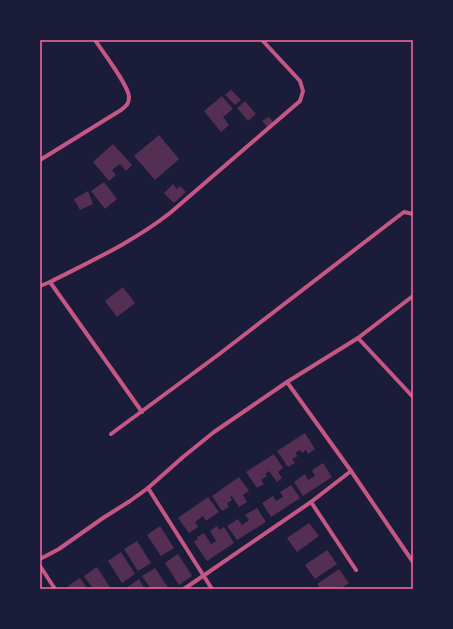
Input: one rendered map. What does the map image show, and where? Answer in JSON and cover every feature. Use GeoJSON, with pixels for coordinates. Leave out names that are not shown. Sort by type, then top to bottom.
{"type":"FeatureCollection","features":[{"type":"Feature","properties":{"kind":"street"},"geometry":{"type":"LineString","coordinates":[[40,160],[121,110],[128,104],[129,96],[126,86],[95,40]]}},
{"type":"Feature","properties":{"kind":"street"},"geometry":{"type":"LineString","coordinates":[[40,286],[109,252],[151,228],[300,101],[303,91],[300,81],[262,40]]}},
{"type":"Feature","properties":{"kind":"street"},"geometry":{"type":"LineString","coordinates":[[111,434],[218,355],[404,212],[413,214]]}},
{"type":"Feature","properties":{"kind":"street"},"geometry":{"type":"LineString","coordinates":[[50,282],[142,412]]}},
{"type":"Feature","properties":{"kind":"street"},"geometry":{"type":"LineString","coordinates":[[40,559],[59,549],[148,488],[214,432],[287,382],[358,338],[413,296]]}},
{"type":"Feature","properties":{"kind":"street"},"geometry":{"type":"LineString","coordinates":[[358,338],[413,397]]}},
{"type":"Feature","properties":{"kind":"street"},"geometry":{"type":"LineString","coordinates":[[287,382],[351,471],[413,562]]}},
{"type":"Feature","properties":{"kind":"street"},"geometry":{"type":"LineString","coordinates":[[184,589],[311,502],[351,471]]}},
{"type":"Feature","properties":{"kind":"street"},"geometry":{"type":"LineString","coordinates":[[148,488],[212,589]]}},
{"type":"Feature","properties":{"kind":"street"},"geometry":{"type":"LineString","coordinates":[[311,502],[356,570]]}},
{"type":"Feature","properties":{"kind":"street"},"geometry":{"type":"LineString","coordinates":[[40,566],[55,589]]}},
{"type":"Feature","properties":{"kind":"building"},"geometry":{"type":"Polygon","coordinates":[[[231,90],[241,100],[235,105],[225,95],[231,90]]]}},
{"type":"Feature","properties":{"kind":"building"},"geometry":{"type":"Polygon","coordinates":[[[222,96],[233,109],[223,117],[229,125],[221,132],[204,111],[222,96]]]}},
{"type":"Feature","properties":{"kind":"building"},"geometry":{"type":"Polygon","coordinates":[[[245,101],[256,114],[248,121],[237,108],[245,101]]]}},
{"type":"Feature","properties":{"kind":"building"},"geometry":{"type":"Polygon","coordinates":[[[269,117],[273,122],[267,127],[262,121],[269,117]]]}},
{"type":"Feature","properties":{"kind":"building"},"geometry":{"type":"Polygon","coordinates":[[[159,135],[179,159],[155,180],[134,156],[159,135]]]}},
{"type":"Feature","properties":{"kind":"building"},"geometry":{"type":"Polygon","coordinates":[[[113,144],[132,165],[126,171],[120,164],[112,170],[116,175],[109,181],[93,162],[113,144]]]}},
{"type":"Feature","properties":{"kind":"building"},"geometry":{"type":"Polygon","coordinates":[[[104,182],[117,199],[105,209],[91,191],[104,182]]]}},
{"type":"Feature","properties":{"kind":"building"},"geometry":{"type":"Polygon","coordinates":[[[173,184],[177,189],[180,186],[186,192],[174,203],[164,193],[173,184]]]}},
{"type":"Feature","properties":{"kind":"building"},"geometry":{"type":"Polygon","coordinates":[[[88,191],[93,204],[80,210],[74,199],[88,191]]]}},
{"type":"Feature","properties":{"kind":"building"},"geometry":{"type":"Polygon","coordinates":[[[123,287],[135,303],[117,317],[105,301],[123,287]]]}},
{"type":"Feature","properties":{"kind":"building"},"geometry":{"type":"Polygon","coordinates":[[[305,433],[315,449],[308,454],[306,450],[302,453],[300,450],[295,453],[298,456],[292,459],[295,463],[288,467],[277,451],[305,433]]]}},
{"type":"Feature","properties":{"kind":"building"},"geometry":{"type":"Polygon","coordinates":[[[274,454],[283,468],[278,472],[282,478],[277,482],[269,471],[265,474],[267,476],[261,480],[264,484],[257,488],[246,472],[274,454]]]}},
{"type":"Feature","properties":{"kind":"building"},"geometry":{"type":"Polygon","coordinates":[[[323,463],[332,477],[303,496],[294,482],[305,474],[308,480],[315,476],[312,470],[323,463]]]}},
{"type":"Feature","properties":{"kind":"building"},"geometry":{"type":"Polygon","coordinates":[[[239,477],[249,491],[243,495],[247,502],[239,507],[232,496],[230,497],[232,500],[227,503],[229,507],[222,511],[212,496],[239,477]]]}},
{"type":"Feature","properties":{"kind":"building"},"geometry":{"type":"Polygon","coordinates":[[[291,485],[300,498],[271,517],[262,503],[273,496],[276,501],[283,497],[280,492],[291,485]]]}},
{"type":"Feature","properties":{"kind":"building"},"geometry":{"type":"Polygon","coordinates":[[[208,497],[219,512],[206,521],[203,516],[195,522],[198,527],[189,533],[178,518],[208,497]]]}},
{"type":"Feature","properties":{"kind":"building"},"geometry":{"type":"Polygon","coordinates":[[[257,508],[266,522],[237,540],[227,526],[238,519],[242,525],[249,520],[245,515],[257,508]]]}},
{"type":"Feature","properties":{"kind":"building"},"geometry":{"type":"Polygon","coordinates":[[[309,523],[319,536],[297,552],[287,538],[309,523]]]}},
{"type":"Feature","properties":{"kind":"building"},"geometry":{"type":"Polygon","coordinates":[[[160,526],[174,548],[161,556],[147,535],[160,526]]]}},
{"type":"Feature","properties":{"kind":"building"},"geometry":{"type":"Polygon","coordinates":[[[217,526],[220,530],[224,527],[234,543],[207,561],[194,542],[198,539],[197,537],[204,533],[211,544],[216,541],[210,531],[217,526]]]}},
{"type":"Feature","properties":{"kind":"building"},"geometry":{"type":"Polygon","coordinates":[[[137,541],[151,563],[138,571],[124,549],[137,541]]]}},
{"type":"Feature","properties":{"kind":"building"},"geometry":{"type":"Polygon","coordinates":[[[327,550],[337,564],[315,579],[305,565],[327,550]]]}},
{"type":"Feature","properties":{"kind":"building"},"geometry":{"type":"Polygon","coordinates":[[[121,552],[135,574],[122,583],[108,561],[121,552]]]}},
{"type":"Feature","properties":{"kind":"building"},"geometry":{"type":"Polygon","coordinates":[[[178,554],[192,576],[179,585],[165,563],[178,554]]]}},
{"type":"Feature","properties":{"kind":"building"},"geometry":{"type":"Polygon","coordinates":[[[97,567],[111,589],[93,589],[84,576],[97,567]]]}},
{"type":"Feature","properties":{"kind":"building"},"geometry":{"type":"Polygon","coordinates":[[[155,568],[169,589],[151,589],[142,576],[155,568]]]}},
{"type":"Feature","properties":{"kind":"building"},"geometry":{"type":"Polygon","coordinates":[[[339,569],[349,583],[340,589],[321,589],[317,584],[339,569]]]}},
{"type":"Feature","properties":{"kind":"building"},"geometry":{"type":"Polygon","coordinates":[[[80,578],[88,589],[70,589],[68,586],[80,578]]]}},
{"type":"Feature","properties":{"kind":"building"},"geometry":{"type":"Polygon","coordinates":[[[139,579],[145,589],[126,588],[139,579]]]}}]}
